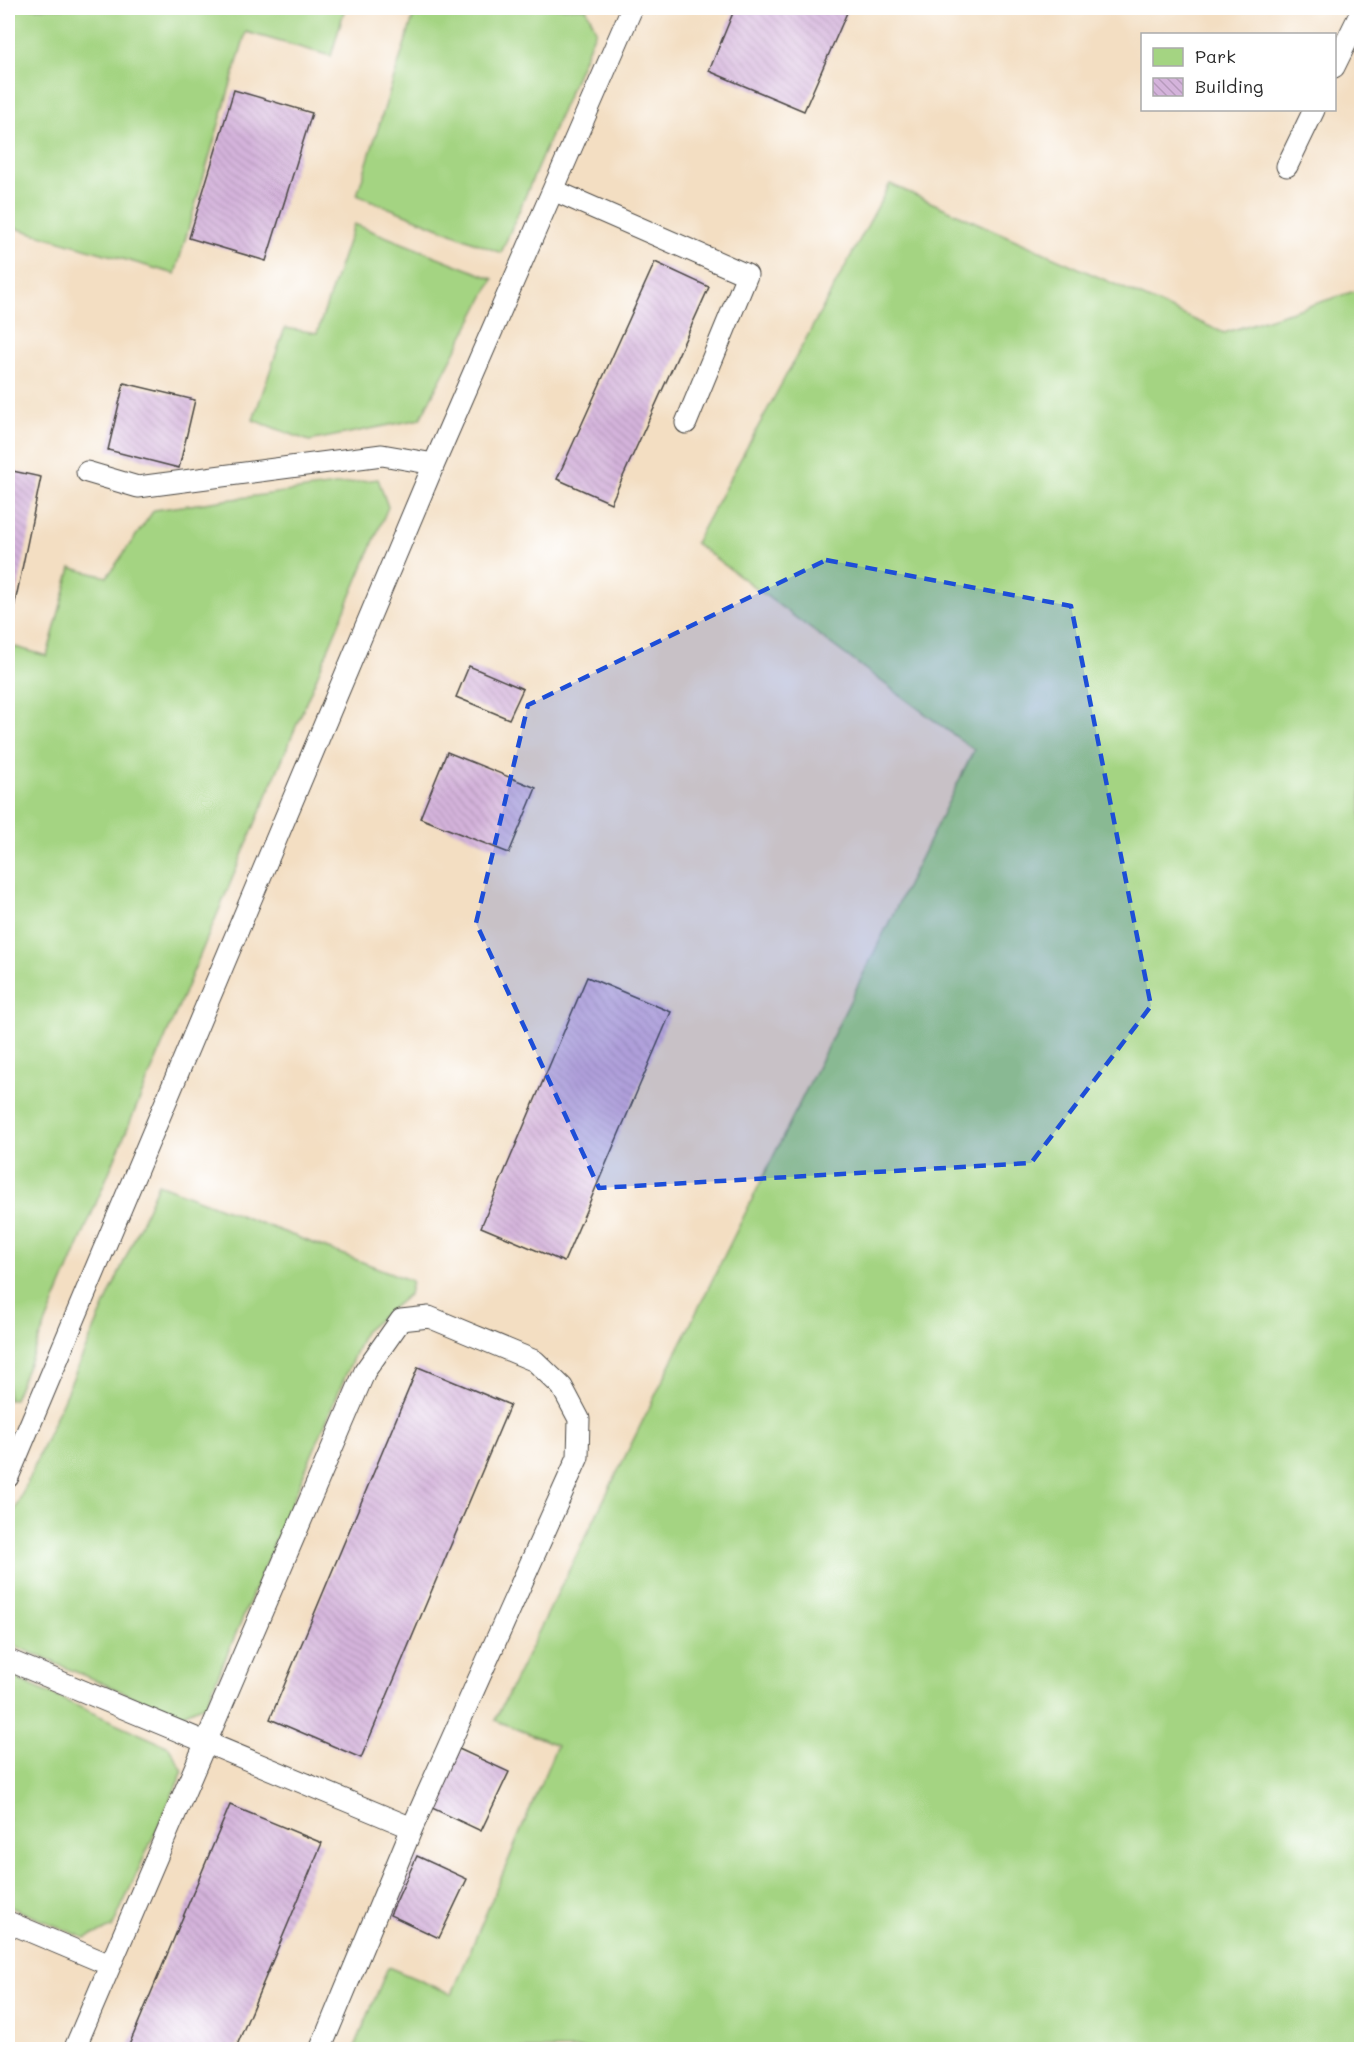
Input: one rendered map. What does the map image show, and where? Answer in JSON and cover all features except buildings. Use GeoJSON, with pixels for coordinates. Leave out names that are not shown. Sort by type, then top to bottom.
{"type":"FeatureCollection","features":[{"type":"Feature","properties":{"kind":"lane"},"geometry":{"type":"LineString","coordinates":[[10,1463],[434,464],[632,8]]}},
{"type":"Feature","properties":{"kind":"lane"},"geometry":{"type":"LineString","coordinates":[[1336,65],[1362,10]]}},
{"type":"Feature","properties":{"kind":"lane"},"geometry":{"type":"LineString","coordinates":[[1287,166],[1314,111]]}},
{"type":"Feature","properties":{"kind":"lane"},"geometry":{"type":"LineString","coordinates":[[553,190],[747,274],[686,423]]}},
{"type":"Feature","properties":{"kind":"lane"},"geometry":{"type":"LineString","coordinates":[[87,472],[138,487],[382,455],[434,464]]}},
{"type":"Feature","properties":{"kind":"lane"},"geometry":{"type":"LineString","coordinates":[[74,2049],[365,1371],[401,1320],[429,1317],[535,1361],[562,1387],[579,1419],[578,1457],[412,1828],[320,2049]]}},
{"type":"Feature","properties":{"kind":"lane"},"geometry":{"type":"LineString","coordinates":[[8,1660],[412,1828]]}},
{"type":"Feature","properties":{"kind":"lane"},"geometry":{"type":"LineString","coordinates":[[8,1922],[110,1965]]}},
{"type":"Feature","properties":{"kind":"highlighted area"},"geometry":{"type":"Polygon","coordinates":[[[826,560],[1071,606],[1151,1006],[1031,1163],[599,1188],[476,923],[528,705],[826,560]]]}},
{"type":"Feature","properties":{"kind":"green space"},"geometry":{"type":"Polygon","coordinates":[[[8,8],[345,8],[331,56],[246,32],[175,274],[8,226],[8,8]]]}},
{"type":"Feature","properties":{"kind":"green space"},"geometry":{"type":"Polygon","coordinates":[[[416,8],[586,8],[596,30],[501,253],[357,195],[416,8]]]}},
{"type":"Feature","properties":{"kind":"green space"},"geometry":{"type":"Polygon","coordinates":[[[890,184],[1224,333],[1361,289],[1361,2049],[354,2049],[388,1967],[452,1994],[557,1745],[495,1720],[974,750],[695,543],[890,184]]]}},
{"type":"Feature","properties":{"kind":"green space"},"geometry":{"type":"Polygon","coordinates":[[[354,224],[493,279],[420,419],[309,441],[253,420],[285,328],[317,333],[354,224]]]}},
{"type":"Feature","properties":{"kind":"green space"},"geometry":{"type":"Polygon","coordinates":[[[378,479],[388,507],[14,1399],[8,1400],[8,645],[47,656],[71,568],[107,577],[154,510],[378,479]]]}},
{"type":"Feature","properties":{"kind":"green space"},"geometry":{"type":"Polygon","coordinates":[[[158,1184],[412,1281],[409,1294],[364,1332],[206,1704],[179,1716],[8,1643],[8,1526],[158,1184]]]}},
{"type":"Feature","properties":{"kind":"green space"},"geometry":{"type":"Polygon","coordinates":[[[8,1675],[169,1747],[183,1771],[112,1928],[85,1938],[8,1906],[8,1675]]]}}]}
